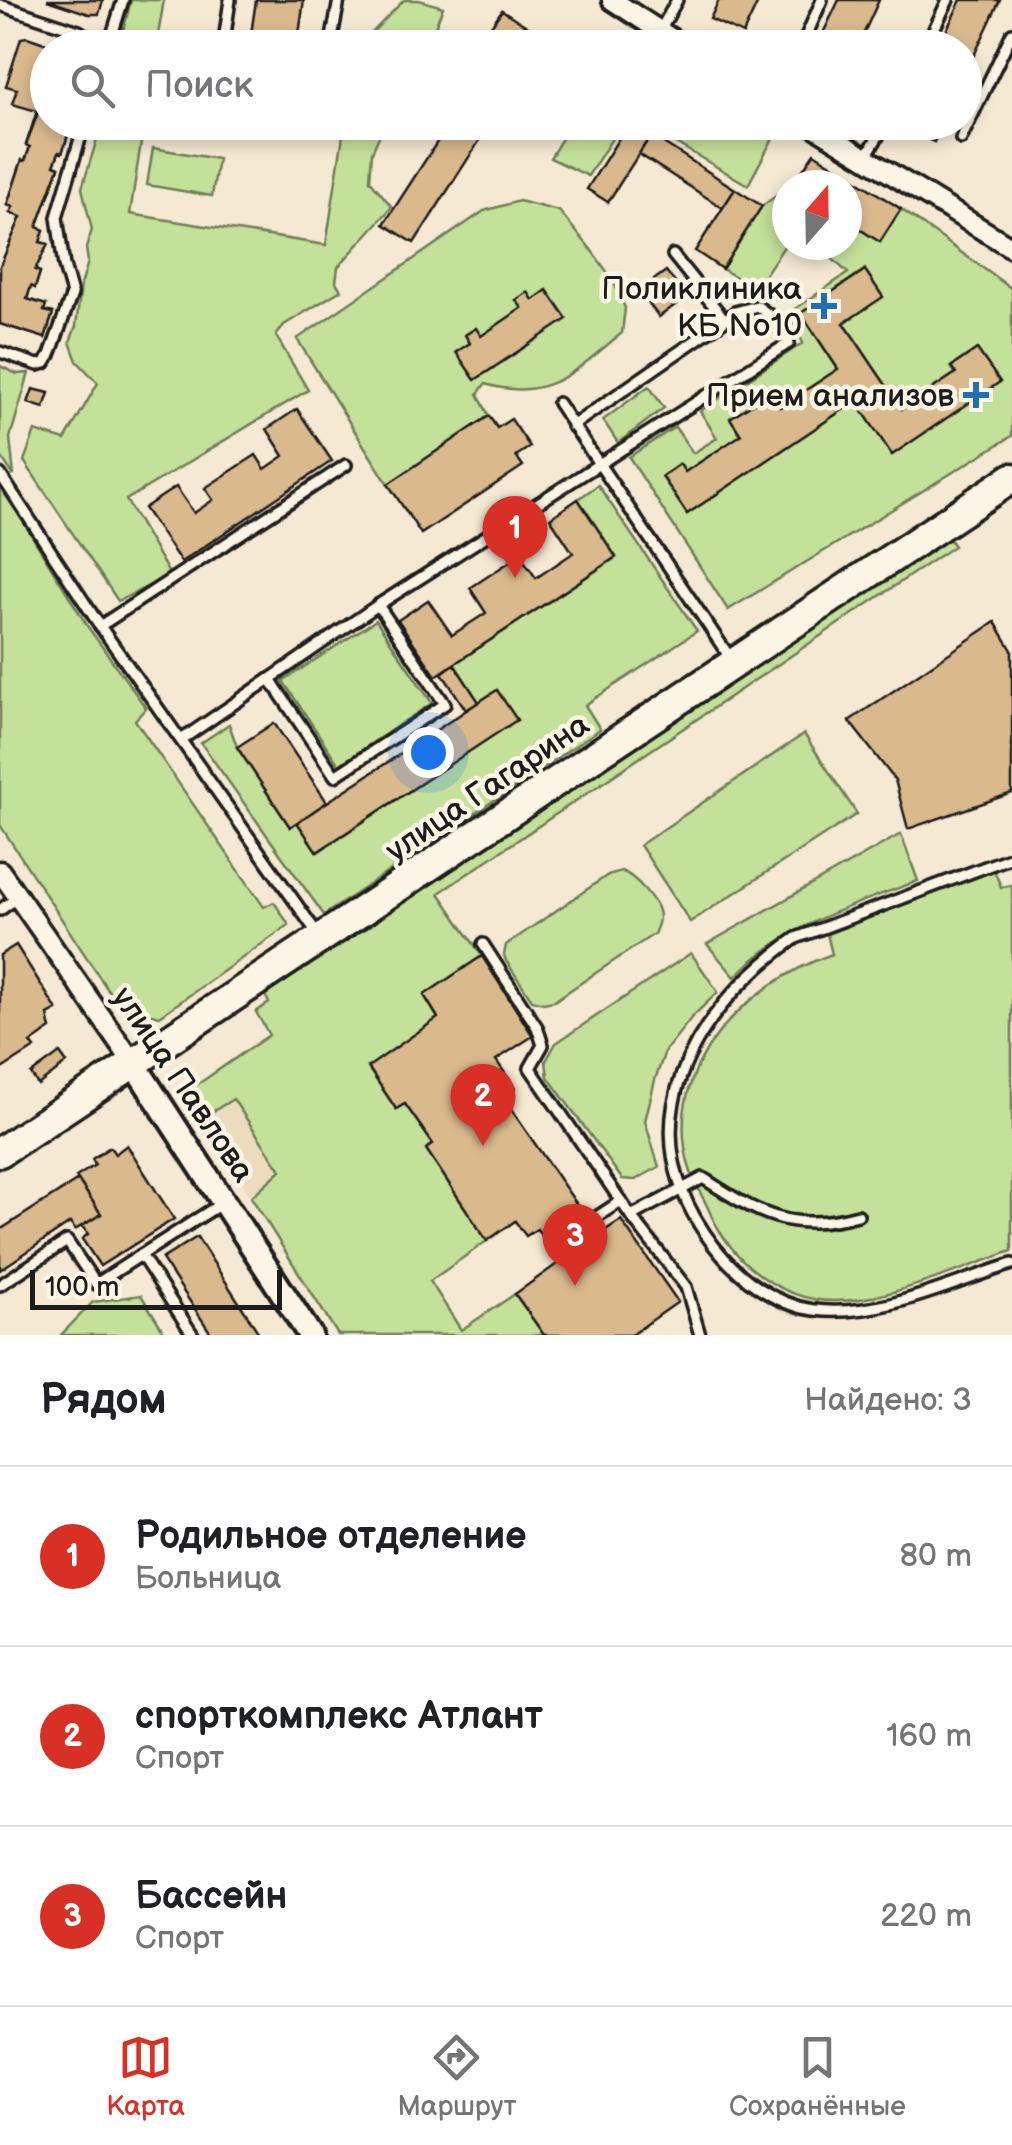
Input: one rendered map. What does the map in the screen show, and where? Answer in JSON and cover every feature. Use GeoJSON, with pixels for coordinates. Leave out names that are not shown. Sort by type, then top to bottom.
{"type":"FeatureCollection","features":[{"type":"Feature","properties":{"kind":"main road","name":"улица Гагарина"},"geometry":{"type":"LineString","coordinates":[[0,1152],[1012,478]]}},
{"type":"Feature","properties":{"kind":"street"},"geometry":{"type":"LineString","coordinates":[[612,0],[658,30]]}},
{"type":"Feature","properties":{"kind":"street"},"geometry":{"type":"LineString","coordinates":[[838,140],[1012,248]]}},
{"type":"Feature","properties":{"kind":"street","name":"улица Павлова"},"geometry":{"type":"LineString","coordinates":[[0,870],[134,1064],[310,1335]]}},
{"type":"Feature","properties":{"kind":"lane"},"geometry":{"type":"LineString","coordinates":[[112,30],[123,0]]}},
{"type":"Feature","properties":{"kind":"lane"},"geometry":{"type":"LineString","coordinates":[[226,30],[230,0]]}},
{"type":"Feature","properties":{"kind":"lane"},"geometry":{"type":"LineString","coordinates":[[333,30],[338,0]]}},
{"type":"Feature","properties":{"kind":"lane"},"geometry":{"type":"LineString","coordinates":[[661,30],[677,0]]}},
{"type":"Feature","properties":{"kind":"lane"},"geometry":{"type":"LineString","coordinates":[[809,30],[822,0]]}},
{"type":"Feature","properties":{"kind":"lane"},"geometry":{"type":"LineString","coordinates":[[934,30],[948,0]]}},
{"type":"Feature","properties":{"kind":"lane"},"geometry":{"type":"LineString","coordinates":[[0,5],[20,5],[76,30]]}},
{"type":"Feature","properties":{"kind":"lane"},"geometry":{"type":"LineString","coordinates":[[982,96],[1012,34]]}},
{"type":"Feature","properties":{"kind":"lane"},"geometry":{"type":"LineString","coordinates":[[0,352],[38,365],[50,355],[72,294],[57,216],[80,140]]}},
{"type":"Feature","properties":{"kind":"lane"},"geometry":{"type":"LineString","coordinates":[[866,156],[876,140]]}},
{"type":"Feature","properties":{"kind":"lane"},"geometry":{"type":"LineString","coordinates":[[673,255],[725,320]]}},
{"type":"Feature","properties":{"kind":"lane"},"geometry":{"type":"LineString","coordinates":[[181,740],[378,605],[790,343],[773,318],[756,306],[736,312],[572,426]]}},
{"type":"Feature","properties":{"kind":"lane"},"geometry":{"type":"LineString","coordinates":[[558,403],[735,664]]}},
{"type":"Feature","properties":{"kind":"lane"},"geometry":{"type":"LineString","coordinates":[[100,626],[346,465]]}},
{"type":"Feature","properties":{"kind":"lane"},"geometry":{"type":"LineString","coordinates":[[0,474],[100,626],[322,939]]}},
{"type":"Feature","properties":{"kind":"lane"},"geometry":{"type":"LineString","coordinates":[[270,679],[335,776],[446,704],[378,605]]}},
{"type":"Feature","properties":{"kind":"lane"},"geometry":{"type":"LineString","coordinates":[[1012,857],[796,938],[732,991],[700,1033],[678,1080],[670,1121],[683,1188],[708,1238],[738,1272],[770,1294],[809,1310],[860,1310],[893,1304],[1012,1264]]}},
{"type":"Feature","properties":{"kind":"lane"},"geometry":{"type":"LineString","coordinates":[[0,910],[18,897]]}},
{"type":"Feature","properties":{"kind":"lane"},"geometry":{"type":"LineString","coordinates":[[483,944],[537,1026],[543,1045],[530,1068],[631,1216],[686,1287],[700,1335]]}},
{"type":"Feature","properties":{"kind":"lane"},"geometry":{"type":"LineString","coordinates":[[631,1216],[703,1178],[738,1200],[790,1222],[822,1224],[858,1214]]}},
{"type":"Feature","properties":{"kind":"lane"},"geometry":{"type":"LineString","coordinates":[[590,1222],[621,1201]]}},
{"type":"Feature","properties":{"kind":"lane"},"geometry":{"type":"LineString","coordinates":[[0,1286],[66,1241],[96,1284],[223,1202]]}},
{"type":"Feature","properties":{"kind":"lane"},"geometry":{"type":"LineString","coordinates":[[141,1255],[193,1335]]}},
{"type":"Feature","properties":{"kind":"shaded area"},"geometry":{"type":"Polygon","coordinates":[[[233,1099],[281,1171],[251,1197],[201,1119],[233,1099]]]}},
{"type":"Feature","properties":{"kind":"green space"},"geometry":{"type":"Polygon","coordinates":[[[131,0],[164,0],[159,30],[123,30],[131,0]]]}},
{"type":"Feature","properties":{"kind":"green space"},"geometry":{"type":"Polygon","coordinates":[[[404,0],[443,7],[434,30],[375,30],[404,0]]]}},
{"type":"Feature","properties":{"kind":"green space"},"geometry":{"type":"Polygon","coordinates":[[[97,140],[141,140],[130,214],[326,245],[342,140],[377,140],[372,152],[370,180],[392,207],[338,267],[336,282],[341,290],[284,325],[276,336],[308,390],[126,500],[170,575],[118,601],[24,461],[35,431],[65,440],[98,383],[77,361],[70,342],[92,230],[82,188],[97,140]]]}},
{"type":"Feature","properties":{"kind":"green space"},"geometry":{"type":"Polygon","coordinates":[[[561,140],[611,140],[588,176],[550,158],[561,140]]]}},
{"type":"Feature","properties":{"kind":"green space"},"geometry":{"type":"Polygon","coordinates":[[[670,140],[772,140],[748,185],[670,140]]]}},
{"type":"Feature","properties":{"kind":"green space"},"geometry":{"type":"Polygon","coordinates":[[[153,148],[218,159],[212,196],[147,185],[153,148]]]}},
{"type":"Feature","properties":{"kind":"green space"},"geometry":{"type":"Polygon","coordinates":[[[772,199],[775,260],[756,288],[722,269],[762,206],[772,199]]]}},
{"type":"Feature","properties":{"kind":"green space"},"geometry":{"type":"Polygon","coordinates":[[[519,201],[559,211],[590,248],[613,280],[625,308],[622,333],[575,370],[544,386],[507,389],[485,384],[478,394],[489,416],[388,484],[297,339],[484,211],[519,201]]]}},
{"type":"Feature","properties":{"kind":"green space"},"geometry":{"type":"Polygon","coordinates":[[[901,209],[1012,289],[1012,436],[728,610],[629,457],[675,427],[693,453],[717,438],[700,411],[803,343],[789,313],[848,273],[834,260],[862,260],[862,231],[880,242],[901,209]],[[864,270],[801,313],[838,369],[780,407],[770,392],[731,418],[741,435],[685,472],[679,465],[662,477],[687,514],[856,401],[892,454],[999,382],[977,349],[952,366],[956,373],[902,409],[844,323],[864,270]]]}},
{"type":"Feature","properties":{"kind":"green space"},"geometry":{"type":"Polygon","coordinates":[[[0,366],[17,374],[29,373],[10,438],[14,476],[0,455],[0,366]]]}},
{"type":"Feature","properties":{"kind":"green space"},"geometry":{"type":"Polygon","coordinates":[[[649,386],[664,408],[618,443],[603,420],[649,386]]]}},
{"type":"Feature","properties":{"kind":"green space"},"geometry":{"type":"Polygon","coordinates":[[[0,484],[88,627],[146,708],[135,720],[264,907],[274,902],[289,925],[160,1016],[119,1007],[0,825],[0,484]]]}},
{"type":"Feature","properties":{"kind":"green space"},"geometry":{"type":"Polygon","coordinates":[[[598,485],[697,631],[585,705],[600,729],[324,915],[201,743],[229,724],[237,747],[289,826],[297,822],[318,852],[516,720],[497,690],[479,702],[454,664],[616,558],[578,499],[598,485]]]}},
{"type":"Feature","properties":{"kind":"green space"},"geometry":{"type":"Polygon","coordinates":[[[945,533],[954,546],[439,893],[482,956],[424,995],[438,1018],[368,1068],[396,1108],[405,1104],[433,1144],[426,1149],[487,1241],[430,1281],[461,1330],[515,1294],[544,1335],[338,1335],[251,1197],[281,1170],[233,1099],[201,1119],[185,1093],[269,1035],[256,1012],[269,1003],[265,995],[945,533]]]}},
{"type":"Feature","properties":{"kind":"green space"},"geometry":{"type":"Polygon","coordinates":[[[376,620],[432,703],[339,765],[283,681],[376,620]]]}},
{"type":"Feature","properties":{"kind":"green space"},"geometry":{"type":"Polygon","coordinates":[[[804,734],[857,814],[690,922],[640,845],[804,734]]]}},
{"type":"Feature","properties":{"kind":"green space"},"geometry":{"type":"Polygon","coordinates":[[[901,834],[918,881],[797,931],[753,959],[735,977],[707,944],[901,834]]]}},
{"type":"Feature","properties":{"kind":"green space"},"geometry":{"type":"Polygon","coordinates":[[[994,870],[1001,887],[1012,885],[1012,1251],[913,1286],[859,1299],[813,1299],[779,1287],[750,1267],[726,1240],[691,1172],[684,1129],[687,1095],[699,1063],[742,1008],[769,986],[832,954],[827,934],[994,870]]]}},
{"type":"Feature","properties":{"kind":"green space"},"geometry":{"type":"Polygon","coordinates":[[[621,871],[639,884],[655,904],[659,917],[654,934],[554,1001],[532,1000],[506,961],[506,945],[608,875],[621,871]]]}},
{"type":"Feature","properties":{"kind":"green space"},"geometry":{"type":"Polygon","coordinates":[[[691,953],[718,992],[665,1051],[655,1080],[645,1121],[659,1167],[635,1180],[622,1179],[548,1077],[546,1061],[556,1043],[691,953]]]}},
{"type":"Feature","properties":{"kind":"green space"},"geometry":{"type":"Polygon","coordinates":[[[141,1295],[166,1335],[61,1335],[93,1302],[141,1295]]]}},
{"type":"Feature","properties":{"kind":"building"},"geometry":{"type":"Polygon","coordinates":[[[47,0],[103,0],[99,14],[89,14],[47,0]]]}},
{"type":"Feature","properties":{"kind":"building"},"geometry":{"type":"Polygon","coordinates":[[[256,0],[304,0],[300,30],[252,30],[256,0]]]}},
{"type":"Feature","properties":{"kind":"building"},"geometry":{"type":"Polygon","coordinates":[[[719,0],[759,0],[745,30],[734,30],[710,19],[719,0]]]}},
{"type":"Feature","properties":{"kind":"building"},"geometry":{"type":"Polygon","coordinates":[[[839,0],[879,0],[865,30],[825,30],[839,0]]]}},
{"type":"Feature","properties":{"kind":"building"},"geometry":{"type":"Polygon","coordinates":[[[961,0],[1000,0],[982,38],[982,30],[947,30],[961,0]]]}},
{"type":"Feature","properties":{"kind":"building"},"geometry":{"type":"Polygon","coordinates":[[[502,10],[528,27],[526,30],[488,30],[502,10]]]}},
{"type":"Feature","properties":{"kind":"building"},"geometry":{"type":"Polygon","coordinates":[[[21,38],[30,38],[30,109],[12,104],[17,89],[6,86],[21,38]]]}},
{"type":"Feature","properties":{"kind":"building"},"geometry":{"type":"Polygon","coordinates":[[[30,133],[30,140],[66,140],[54,165],[59,167],[37,227],[44,230],[40,242],[48,244],[35,270],[40,272],[35,288],[31,286],[27,299],[46,305],[44,311],[53,313],[45,338],[0,324],[0,266],[21,217],[10,213],[13,207],[7,205],[30,147],[26,145],[30,133]]]}},
{"type":"Feature","properties":{"kind":"building"},"geometry":{"type":"Polygon","coordinates":[[[30,134],[30,140],[66,140],[54,165],[59,167],[37,227],[44,230],[40,242],[48,244],[35,270],[40,272],[35,288],[31,286],[27,299],[46,305],[44,311],[53,313],[45,338],[0,324],[0,266],[21,217],[10,213],[13,207],[7,205],[30,147],[26,145],[30,134]]]}},
{"type":"Feature","properties":{"kind":"building"},"geometry":{"type":"Polygon","coordinates":[[[438,140],[480,140],[414,243],[384,224],[438,140]]]}},
{"type":"Feature","properties":{"kind":"building"},"geometry":{"type":"Polygon","coordinates":[[[618,140],[648,140],[608,202],[587,189],[618,140]]]}},
{"type":"Feature","properties":{"kind":"building"},"geometry":{"type":"Polygon","coordinates":[[[648,140],[659,140],[735,189],[723,208],[639,154],[648,140]]]}},
{"type":"Feature","properties":{"kind":"building"},"geometry":{"type":"Polygon","coordinates":[[[814,153],[840,170],[803,170],[814,153]]]}},
{"type":"Feature","properties":{"kind":"building"},"geometry":{"type":"Polygon","coordinates":[[[862,184],[901,209],[880,242],[862,231],[862,184]]]}},
{"type":"Feature","properties":{"kind":"building"},"geometry":{"type":"Polygon","coordinates":[[[735,189],[762,206],[722,269],[695,251],[735,189]]]}},
{"type":"Feature","properties":{"kind":"building"},"geometry":{"type":"Polygon","coordinates":[[[865,270],[883,297],[844,323],[902,409],[956,373],[951,367],[977,349],[1000,382],[892,455],[856,401],[687,514],[662,476],[680,464],[685,472],[741,435],[730,418],[770,392],[780,407],[838,369],[801,313],[865,270]]]}},
{"type":"Feature","properties":{"kind":"building"},"geometry":{"type":"Polygon","coordinates":[[[666,271],[686,297],[659,317],[639,291],[666,271]]]}},
{"type":"Feature","properties":{"kind":"building"},"geometry":{"type":"Polygon","coordinates":[[[547,290],[567,319],[475,380],[456,352],[470,343],[465,335],[476,328],[481,336],[522,308],[516,300],[528,292],[533,300],[547,290]]]}},
{"type":"Feature","properties":{"kind":"building"},"geometry":{"type":"Polygon","coordinates":[[[33,389],[49,393],[44,408],[28,403],[33,389]]]}},
{"type":"Feature","properties":{"kind":"building"},"geometry":{"type":"Polygon","coordinates":[[[297,409],[332,461],[181,562],[144,508],[176,487],[194,513],[213,500],[205,488],[256,455],[265,469],[284,456],[267,429],[297,409]]]}},
{"type":"Feature","properties":{"kind":"building"},"geometry":{"type":"Polygon","coordinates":[[[489,416],[497,428],[511,419],[530,447],[516,456],[523,466],[421,534],[388,484],[489,416]]]}},
{"type":"Feature","properties":{"kind":"building"},"geometry":{"type":"Polygon","coordinates":[[[578,499],[616,557],[436,676],[398,620],[428,600],[452,635],[486,613],[470,588],[520,555],[536,578],[573,553],[550,518],[578,499]]]}},
{"type":"Feature","properties":{"kind":"building"},"geometry":{"type":"Polygon","coordinates":[[[995,622],[1012,650],[1012,793],[908,829],[895,780],[849,721],[995,622]]]}},
{"type":"Feature","properties":{"kind":"building"},"geometry":{"type":"Polygon","coordinates":[[[454,664],[479,702],[466,710],[442,673],[454,664]]]}},
{"type":"Feature","properties":{"kind":"building"},"geometry":{"type":"Polygon","coordinates":[[[497,690],[517,720],[317,852],[297,822],[497,690]]]}},
{"type":"Feature","properties":{"kind":"building"},"geometry":{"type":"Polygon","coordinates":[[[274,723],[327,802],[290,827],[237,747],[274,723]]]}},
{"type":"Feature","properties":{"kind":"building"},"geometry":{"type":"Polygon","coordinates":[[[16,945],[57,1010],[48,1015],[51,1029],[31,1043],[35,1048],[0,1070],[0,955],[16,945]]]}},
{"type":"Feature","properties":{"kind":"building"},"geometry":{"type":"Polygon","coordinates":[[[482,956],[533,1036],[496,1060],[515,1088],[502,1096],[598,1235],[621,1220],[678,1302],[631,1335],[544,1335],[515,1294],[560,1262],[537,1229],[526,1236],[515,1221],[487,1241],[426,1149],[433,1144],[405,1104],[396,1109],[368,1067],[438,1018],[424,995],[482,956]]]}},
{"type":"Feature","properties":{"kind":"building"},"geometry":{"type":"Polygon","coordinates":[[[60,1053],[67,1063],[38,1085],[31,1074],[60,1053]]]}},
{"type":"Feature","properties":{"kind":"building"},"geometry":{"type":"Polygon","coordinates":[[[127,1145],[174,1219],[100,1266],[82,1239],[88,1234],[82,1226],[101,1214],[76,1177],[95,1165],[92,1159],[110,1147],[115,1154],[127,1145]]]}},
{"type":"Feature","properties":{"kind":"building"},"geometry":{"type":"Polygon","coordinates":[[[78,1180],[101,1214],[75,1230],[70,1223],[0,1270],[0,1230],[78,1180]]]}},
{"type":"Feature","properties":{"kind":"building"},"geometry":{"type":"Polygon","coordinates":[[[197,1237],[260,1335],[212,1335],[162,1259],[197,1237]]]}},
{"type":"Feature","properties":{"kind":"place","name":"Поликлиника КБ No10"},"geometry":{"type":"Point","coordinates":[824,306]}},
{"type":"Feature","properties":{"kind":"place","name":"Прием анализов"},"geometry":{"type":"Point","coordinates":[976,395]}},
{"type":"Feature","properties":{"kind":"place","name":"Родильное отделение"},"geometry":{"type":"Point","coordinates":[515,578]}},
{"type":"Feature","properties":{"kind":"place","name":"спорткомплекс Атлант"},"geometry":{"type":"Point","coordinates":[483,1146]}},
{"type":"Feature","properties":{"kind":"place","name":"Бассейн"},"geometry":{"type":"Point","coordinates":[575,1286]}}]}
